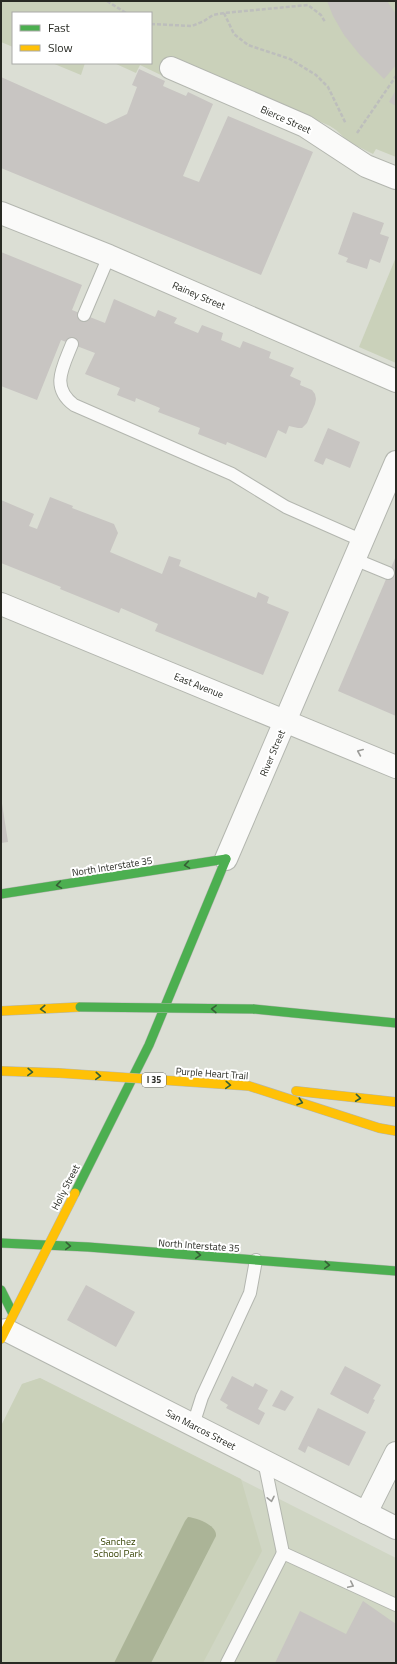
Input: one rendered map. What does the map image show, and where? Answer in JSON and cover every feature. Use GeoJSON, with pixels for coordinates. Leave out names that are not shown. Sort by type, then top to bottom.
{"type":"FeatureCollection","features":[{"type":"Feature","properties":{"kind":"main road","name":"North Interstate 35"},"geometry":{"type":"LineString","coordinates":[[1,894],[226,859]]}},
{"type":"Feature","properties":{"kind":"main road","name":"River Street"},"geometry":{"type":"LineString","coordinates":[[150,1045],[226,859]]}},
{"type":"Feature","properties":{"kind":"main road"},"geometry":{"type":"LineString","coordinates":[[3,1011],[80,1007],[253,1009],[388,1013]]}},
{"type":"Feature","properties":{"kind":"main road"},"geometry":{"type":"LineString","coordinates":[[253,1009],[396,1023]]}},
{"type":"Feature","properties":{"kind":"main road","name":"Holly Street"},"geometry":{"type":"LineString","coordinates":[[7,1328],[150,1045]]}},
{"type":"Feature","properties":{"kind":"main road","name":"Purple Heart Trail"},"geometry":{"type":"LineString","coordinates":[[1,1071],[59,1073],[249,1086],[396,1102]]}},
{"type":"Feature","properties":{"kind":"main road"},"geometry":{"type":"LineString","coordinates":[[249,1086],[379,1128],[396,1130]]}},
{"type":"Feature","properties":{"kind":"main road","name":"North Interstate 35"},"geometry":{"type":"LineString","coordinates":[[1,1243],[49,1244],[396,1271]]}},
{"type":"Feature","properties":{"kind":"main road"},"geometry":{"type":"LineString","coordinates":[[1,1290],[7,1328]]}},
{"type":"Feature","properties":{"kind":"street","name":"Bierce Street"},"geometry":{"type":"LineString","coordinates":[[171,68],[305,126],[323,137],[348,146],[366,166],[396,178]]}},
{"type":"Feature","properties":{"kind":"street","name":"Rainey Street"},"geometry":{"type":"LineString","coordinates":[[1,213],[109,256],[396,381]]}},
{"type":"Feature","properties":{"kind":"street","name":"River Street"},"geometry":{"type":"LineString","coordinates":[[226,859],[396,462]]}},
{"type":"Feature","properties":{"kind":"street","name":"East Avenue"},"geometry":{"type":"LineString","coordinates":[[1,604],[286,720],[396,767]]}},
{"type":"Feature","properties":{"kind":"street","name":"San Marcos Street"},"geometry":{"type":"LineString","coordinates":[[7,1328],[192,1425],[396,1528]]}},
{"type":"Feature","properties":{"kind":"street"},"geometry":{"type":"LineString","coordinates":[[366,1513],[396,1453]]}},
{"type":"Feature","properties":{"kind":"lane"},"geometry":{"type":"LineString","coordinates":[[84,315],[109,256]]}},
{"type":"Feature","properties":{"kind":"lane"},"geometry":{"type":"LineString","coordinates":[[72,344],[59,380],[62,391],[68,400],[74,405],[232,474],[358,550],[388,574]]}},
{"type":"Feature","properties":{"kind":"lane"},"geometry":{"type":"LineString","coordinates":[[192,1425],[202,1397],[250,1294],[256,1260]]}},
{"type":"Feature","properties":{"kind":"lane"},"geometry":{"type":"LineString","coordinates":[[228,1663],[283,1553],[264,1461]]}},
{"type":"Feature","properties":{"kind":"lane"},"geometry":{"type":"LineString","coordinates":[[283,1553],[396,1605]]}},
{"type":"Feature","properties":{"kind":"path"},"geometry":{"type":"LineString","coordinates":[[107,1],[124,12]]}},
{"type":"Feature","properties":{"kind":"path"},"geometry":{"type":"LineString","coordinates":[[294,1],[295,5]]}},
{"type":"Feature","properties":{"kind":"path"},"geometry":{"type":"LineString","coordinates":[[152,24],[192,26],[213,16],[224,13],[286,8],[295,5],[308,5],[321,15],[325,22]]}},
{"type":"Feature","properties":{"kind":"path"},"geometry":{"type":"LineString","coordinates":[[224,13],[234,34],[248,45],[290,60],[316,75],[328,87],[348,146]]}},
{"type":"Feature","properties":{"kind":"path"},"geometry":{"type":"LineString","coordinates":[[348,146],[396,76]]}},
{"type":"Feature","properties":{"kind":"shaded area","name":"Sanchez School Park"},"geometry":{"type":"Polygon","coordinates":[[[40,1378],[396,1558],[396,1663],[1,1663],[1,1426],[22,1384],[40,1378]]]}},
{"type":"Feature","properties":{"kind":"shaded area"},"geometry":{"type":"Polygon","coordinates":[[[188,1517],[210,1525],[216,1536],[151,1663],[114,1663],[185,1521],[188,1517]]]}},
{"type":"Feature","properties":{"kind":"green space"},"geometry":{"type":"Polygon","coordinates":[[[1,1],[396,1],[396,157],[376,149],[373,154],[349,142],[330,126],[172,56],[163,76],[140,65],[136,73],[116,64],[152,64],[152,12],[12,12],[12,47],[1,42],[1,1]]]}},
{"type":"Feature","properties":{"kind":"green space"},"geometry":{"type":"Polygon","coordinates":[[[54,64],[85,64],[81,75],[54,64]]]}},
{"type":"Feature","properties":{"kind":"green space"},"geometry":{"type":"Polygon","coordinates":[[[396,257],[396,363],[359,347],[396,257]]]}},
{"type":"Feature","properties":{"kind":"green space","name":"Sanchez School Park"},"geometry":{"type":"Polygon","coordinates":[[[40,1378],[241,1479],[262,1551],[203,1663],[1,1663],[1,1426],[22,1384],[40,1378]]]}},
{"type":"Feature","properties":{"kind":"building"},"geometry":{"type":"Polygon","coordinates":[[[327,1],[387,1],[396,14],[396,65],[384,79],[360,55],[344,35],[333,16],[327,1]]]}},
{"type":"Feature","properties":{"kind":"building"},"geometry":{"type":"Polygon","coordinates":[[[139,69],[165,81],[163,86],[186,96],[188,92],[213,104],[183,176],[199,182],[228,116],[313,152],[261,275],[1,168],[1,77],[106,124],[127,114],[137,87],[132,85],[139,69]]]}},
{"type":"Feature","properties":{"kind":"building"},"geometry":{"type":"Polygon","coordinates":[[[396,90],[396,106],[389,102],[396,90]]]}},
{"type":"Feature","properties":{"kind":"building"},"geometry":{"type":"Polygon","coordinates":[[[353,212],[384,223],[380,234],[389,237],[380,263],[370,259],[367,269],[346,262],[348,258],[338,254],[353,212]]]}},
{"type":"Feature","properties":{"kind":"building"},"geometry":{"type":"Polygon","coordinates":[[[1,252],[82,285],[72,310],[105,323],[114,299],[155,317],[158,310],[177,318],[174,323],[198,333],[202,325],[223,333],[221,340],[240,348],[243,341],[271,352],[269,358],[294,368],[290,376],[301,381],[300,385],[312,390],[315,394],[315,404],[307,423],[302,428],[289,426],[286,434],[278,430],[266,458],[227,442],[226,445],[198,434],[200,428],[158,412],[160,408],[136,398],[135,402],[117,395],[120,388],[85,374],[95,353],[61,340],[37,400],[1,386],[1,252]]]}},
{"type":"Feature","properties":{"kind":"building"},"geometry":{"type":"Polygon","coordinates":[[[328,428],[360,442],[350,468],[326,458],[323,465],[314,461],[328,428]]]}},
{"type":"Feature","properties":{"kind":"building"},"geometry":{"type":"Polygon","coordinates":[[[50,497],[73,506],[72,508],[114,524],[118,533],[110,552],[162,574],[169,556],[181,560],[179,566],[256,598],[258,592],[269,597],[267,603],[289,612],[263,675],[155,631],[158,624],[121,608],[119,613],[60,589],[61,587],[1,563],[1,500],[34,514],[29,526],[37,529],[50,497]]]}},
{"type":"Feature","properties":{"kind":"building"},"geometry":{"type":"Polygon","coordinates":[[[396,556],[396,716],[338,691],[396,556]]]}},
{"type":"Feature","properties":{"kind":"building"},"geometry":{"type":"Polygon","coordinates":[[[1,797],[8,842],[1,843],[1,797]]]}},
{"type":"Feature","properties":{"kind":"building"},"geometry":{"type":"Polygon","coordinates":[[[86,1285],[135,1312],[116,1347],[67,1320],[86,1285]]]}},
{"type":"Feature","properties":{"kind":"building"},"geometry":{"type":"Polygon","coordinates":[[[345,1366],[381,1385],[373,1399],[375,1400],[368,1414],[330,1394],[345,1366]]]}},
{"type":"Feature","properties":{"kind":"building"},"geometry":{"type":"Polygon","coordinates":[[[232,1376],[253,1387],[255,1383],[268,1390],[258,1409],[265,1413],[259,1425],[226,1408],[228,1405],[220,1400],[232,1376]]]}},
{"type":"Feature","properties":{"kind":"building"},"geometry":{"type":"Polygon","coordinates":[[[281,1390],[294,1397],[285,1411],[272,1406],[281,1390]]]}},
{"type":"Feature","properties":{"kind":"building"},"geometry":{"type":"Polygon","coordinates":[[[318,1408],[366,1432],[349,1466],[308,1446],[305,1453],[298,1449],[318,1408]]]}},
{"type":"Feature","properties":{"kind":"building"},"geometry":{"type":"Polygon","coordinates":[[[363,1601],[396,1624],[396,1663],[275,1663],[300,1611],[346,1634],[363,1601]]]}},
{"type":"Feature","properties":{"kind":"traffic: fast"},"geometry":{"type":"LineString","coordinates":[[1,894],[226,859]]}},
{"type":"Feature","properties":{"kind":"traffic: fast"},"geometry":{"type":"LineString","coordinates":[[75,1193],[149,1045],[226,859]]}},
{"type":"Feature","properties":{"kind":"traffic: fast"},"geometry":{"type":"LineString","coordinates":[[80,1007],[253,1009]]}},
{"type":"Feature","properties":{"kind":"traffic: fast"},"geometry":{"type":"LineString","coordinates":[[253,1009],[396,1023]]}},
{"type":"Feature","properties":{"kind":"traffic: fast"},"geometry":{"type":"LineString","coordinates":[[1,1243],[88,1247],[396,1271]]}},
{"type":"Feature","properties":{"kind":"traffic: fast"},"geometry":{"type":"LineString","coordinates":[[1,1290],[13,1314]]}},
{"type":"Feature","properties":{"kind":"traffic: slow"},"geometry":{"type":"LineString","coordinates":[[1,1011],[80,1007]]}},
{"type":"Feature","properties":{"kind":"traffic: slow"},"geometry":{"type":"LineString","coordinates":[[1,1071],[59,1073]]}},
{"type":"Feature","properties":{"kind":"traffic: slow"},"geometry":{"type":"LineString","coordinates":[[59,1073],[249,1086]]}},
{"type":"Feature","properties":{"kind":"traffic: slow"},"geometry":{"type":"LineString","coordinates":[[249,1086],[379,1128],[396,1131]]}},
{"type":"Feature","properties":{"kind":"traffic: slow"},"geometry":{"type":"LineString","coordinates":[[296,1091],[396,1102]]}},
{"type":"Feature","properties":{"kind":"traffic: slow"},"geometry":{"type":"LineString","coordinates":[[1,1339],[75,1193]]}}]}
